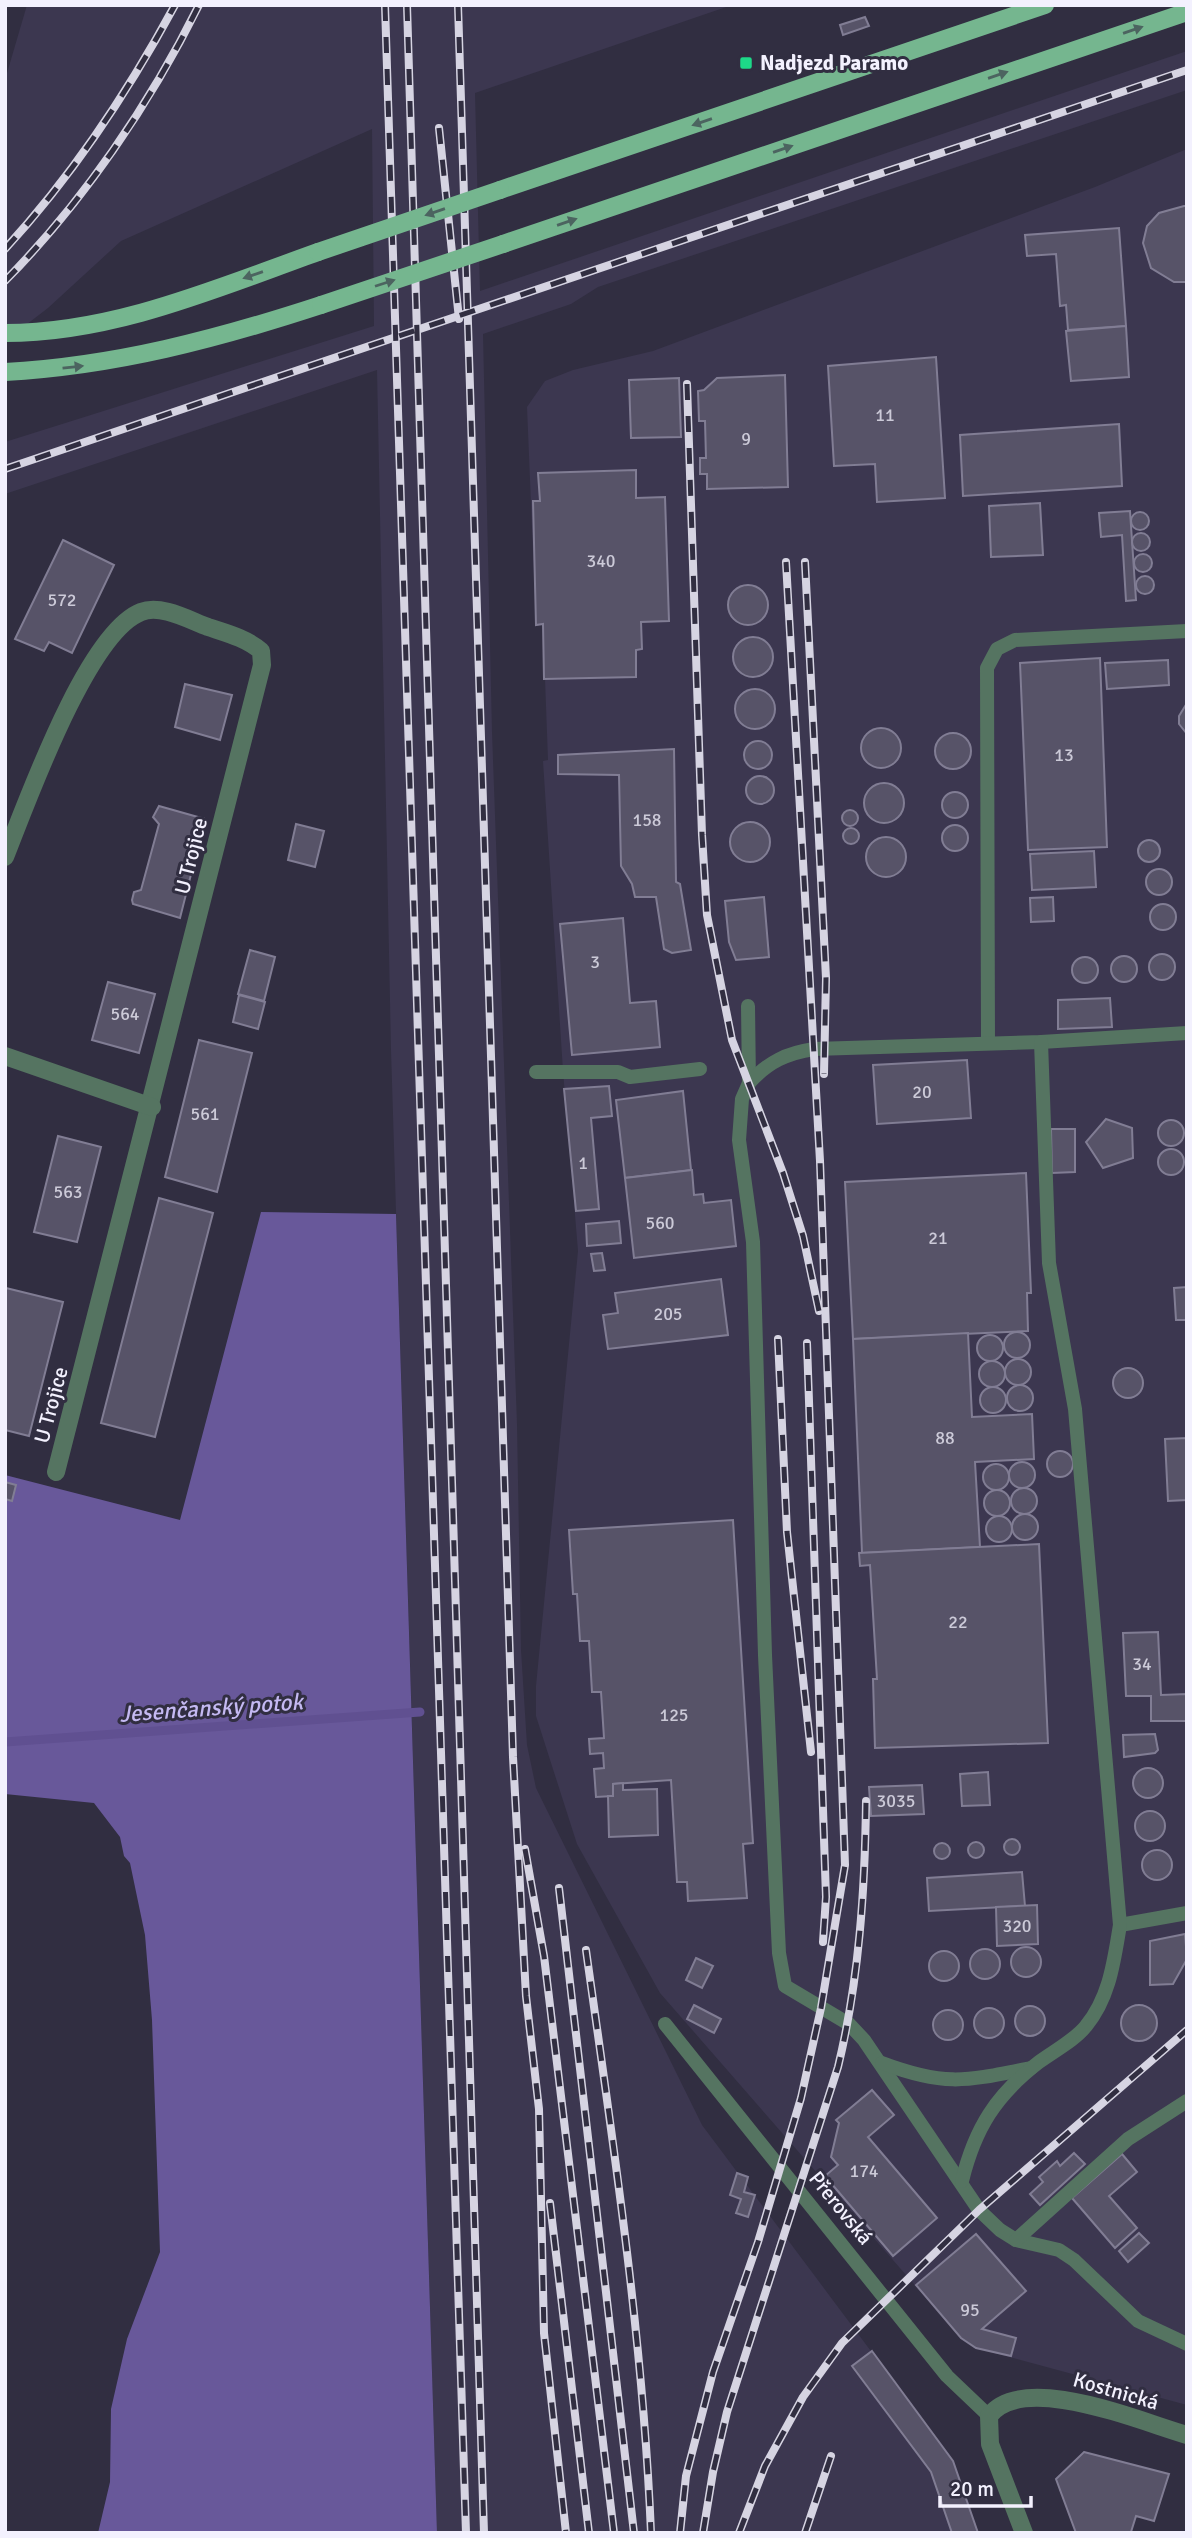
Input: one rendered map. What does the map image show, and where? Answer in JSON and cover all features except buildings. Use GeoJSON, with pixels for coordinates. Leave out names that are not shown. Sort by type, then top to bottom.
{"type":"FeatureCollection","features":[{"type":"Feature","properties":{"kind":"main road"},"geometry":{"type":"LineString","coordinates":[[8,333],[121,318],[1045,5]]}},
{"type":"Feature","properties":{"kind":"main road"},"geometry":{"type":"LineString","coordinates":[[5,372],[92,365],[211,340],[1187,12]]}},
{"type":"Feature","properties":{"kind":"street","name":"U Trojice"},"geometry":{"type":"LineString","coordinates":[[5,857],[64,713],[114,633],[127,620],[142,611],[170,613],[247,641],[261,651],[262,665],[152,1107],[57,1472]]}},
{"type":"Feature","properties":{"kind":"street"},"geometry":{"type":"LineString","coordinates":[[5,1056],[152,1107]]}},
{"type":"Feature","properties":{"kind":"street","name":"Kostnická"},"geometry":{"type":"LineString","coordinates":[[989,2416],[1004,2402],[1031,2395],[1060,2398],[1187,2435]]}},
{"type":"Feature","properties":{"kind":"street"},"geometry":{"type":"LineString","coordinates":[[989,2416],[990,2444],[1024,2533]]}},
{"type":"Feature","properties":{"kind":"lane"},"geometry":{"type":"LineString","coordinates":[[988,1043],[986,668],[997,649],[1015,640],[1187,631]]}},
{"type":"Feature","properties":{"kind":"lane"},"geometry":{"type":"LineString","coordinates":[[748,1006],[749,1083]]}},
{"type":"Feature","properties":{"kind":"lane"},"geometry":{"type":"LineString","coordinates":[[1187,1033],[1041,1042],[797,1051],[769,1063],[749,1083],[742,1100],[739,1140],[753,1242],[765,1642],[779,1953],[785,1986],[849,2024],[882,2063],[979,2210],[1016,2240],[1059,2250],[1074,2260],[1138,2321],[1187,2344]]}},
{"type":"Feature","properties":{"kind":"lane"},"geometry":{"type":"LineString","coordinates":[[962,2181],[971,2145],[983,2120],[997,2102],[1032,2068],[1086,2026],[1111,1978],[1120,1924],[1075,1409],[1049,1263],[1041,1042]]}},
{"type":"Feature","properties":{"kind":"lane"},"geometry":{"type":"LineString","coordinates":[[536,1072],[618,1072],[630,1077],[700,1069]]}},
{"type":"Feature","properties":{"kind":"lane"},"geometry":{"type":"LineString","coordinates":[[1120,1924],[1187,1913]]}},
{"type":"Feature","properties":{"kind":"lane","name":"Přerovská"},"geometry":{"type":"LineString","coordinates":[[665,2024],[947,2375],[989,2416]]}},
{"type":"Feature","properties":{"kind":"lane"},"geometry":{"type":"LineString","coordinates":[[882,2063],[944,2081],[978,2079],[1032,2068]]}},
{"type":"Feature","properties":{"kind":"lane"},"geometry":{"type":"LineString","coordinates":[[1016,2240],[1128,2139],[1187,2101]]}},
{"type":"Feature","properties":{"kind":"shaded area"},"geometry":{"type":"Polygon","coordinates":[[[27,5],[732,5],[475,93],[480,291],[1187,51],[1187,90],[598,287],[571,304],[483,334],[492,732],[517,1424],[521,1650],[527,1745],[536,1788],[702,2125],[953,2461],[978,2533],[437,2533],[391,1050],[377,370],[5,494],[5,442],[374,326],[372,129],[121,241],[48,308],[5,341],[5,80],[27,5]]]}},
{"type":"Feature","properties":{"kind":"shaded area"},"geometry":{"type":"Polygon","coordinates":[[[1187,149],[1187,2405],[976,2348],[961,2338],[660,1993],[577,1844],[536,1716],[536,1686],[578,1251],[563,1071],[543,761],[548,760],[543,625],[536,625],[527,407],[545,381],[573,370],[653,351],[1095,187],[1187,149]]]}},
{"type":"Feature","properties":{"kind":"shaded area"},"geometry":{"type":"Polygon","coordinates":[[[261,1212],[396,1214],[437,2533],[98,2533],[110,2482],[111,2409],[127,2339],[160,2252],[152,2020],[145,1935],[130,1863],[124,1856],[120,1837],[94,1803],[5,1794],[5,1475],[180,1520],[261,1212]]]}},
{"type":"Feature","properties":{"kind":"waterway","name":"Jesenčanský potok"},"geometry":{"type":"LineString","coordinates":[[5,1742],[420,1712]]}},
{"type":"Feature","properties":{"kind":"railway"},"geometry":{"type":"LineString","coordinates":[[5,249],[30,221],[98,132],[175,5]]}},
{"type":"Feature","properties":{"kind":"railway"},"geometry":{"type":"LineString","coordinates":[[5,281],[34,251],[113,150],[159,79],[199,5]]}},
{"type":"Feature","properties":{"kind":"railway"},"geometry":{"type":"LineString","coordinates":[[385,5],[466,2533]]}},
{"type":"Feature","properties":{"kind":"railway"},"geometry":{"type":"LineString","coordinates":[[407,5],[484,2533]]}},
{"type":"Feature","properties":{"kind":"railway"},"geometry":{"type":"LineString","coordinates":[[458,5],[513,1757],[526,1996],[539,2109],[544,2333],[566,2533]]}},
{"type":"Feature","properties":{"kind":"railway"},"geometry":{"type":"LineString","coordinates":[[5,469],[1187,70]]}},
{"type":"Feature","properties":{"kind":"railway"},"geometry":{"type":"LineString","coordinates":[[439,128],[459,319]]}},
{"type":"Feature","properties":{"kind":"railway"},"geometry":{"type":"LineString","coordinates":[[687,384],[707,915],[732,1040],[783,1173],[803,1236],[819,1311]]}},
{"type":"Feature","properties":{"kind":"railway"},"geometry":{"type":"LineString","coordinates":[[680,2533],[686,2476],[713,2372],[758,2242],[801,2098],[821,2008],[845,1865],[820,1161],[786,562]]}},
{"type":"Feature","properties":{"kind":"railway"},"geometry":{"type":"LineString","coordinates":[[805,562],[826,978],[824,1074]]}},
{"type":"Feature","properties":{"kind":"railway"},"geometry":{"type":"LineString","coordinates":[[778,1339],[787,1532],[811,1752]]}},
{"type":"Feature","properties":{"kind":"railway"},"geometry":{"type":"LineString","coordinates":[[807,1343],[826,1897],[823,1942]]}},
{"type":"Feature","properties":{"kind":"railway"},"geometry":{"type":"LineString","coordinates":[[703,2533],[727,2412],[838,2067],[860,1935],[866,1801]]}},
{"type":"Feature","properties":{"kind":"railway"},"geometry":{"type":"LineString","coordinates":[[525,1849],[544,1956],[614,2533]]}},
{"type":"Feature","properties":{"kind":"railway"},"geometry":{"type":"LineString","coordinates":[[559,1888],[634,2533]]}},
{"type":"Feature","properties":{"kind":"railway"},"geometry":{"type":"LineString","coordinates":[[586,1950],[634,2314],[651,2533]]}},
{"type":"Feature","properties":{"kind":"railway"},"geometry":{"type":"LineString","coordinates":[[739,2533],[765,2466],[803,2397],[842,2343],[979,2210],[1187,2030]]}},
{"type":"Feature","properties":{"kind":"railway"},"geometry":{"type":"LineString","coordinates":[[550,2203],[589,2533]]}},
{"type":"Feature","properties":{"kind":"railway"},"geometry":{"type":"LineString","coordinates":[[805,2533],[831,2456]]}},
{"type":"Feature","properties":{"kind":"place","name":"Nadjezd Paramo"},"geometry":{"type":"Point","coordinates":[746,63]}}]}
